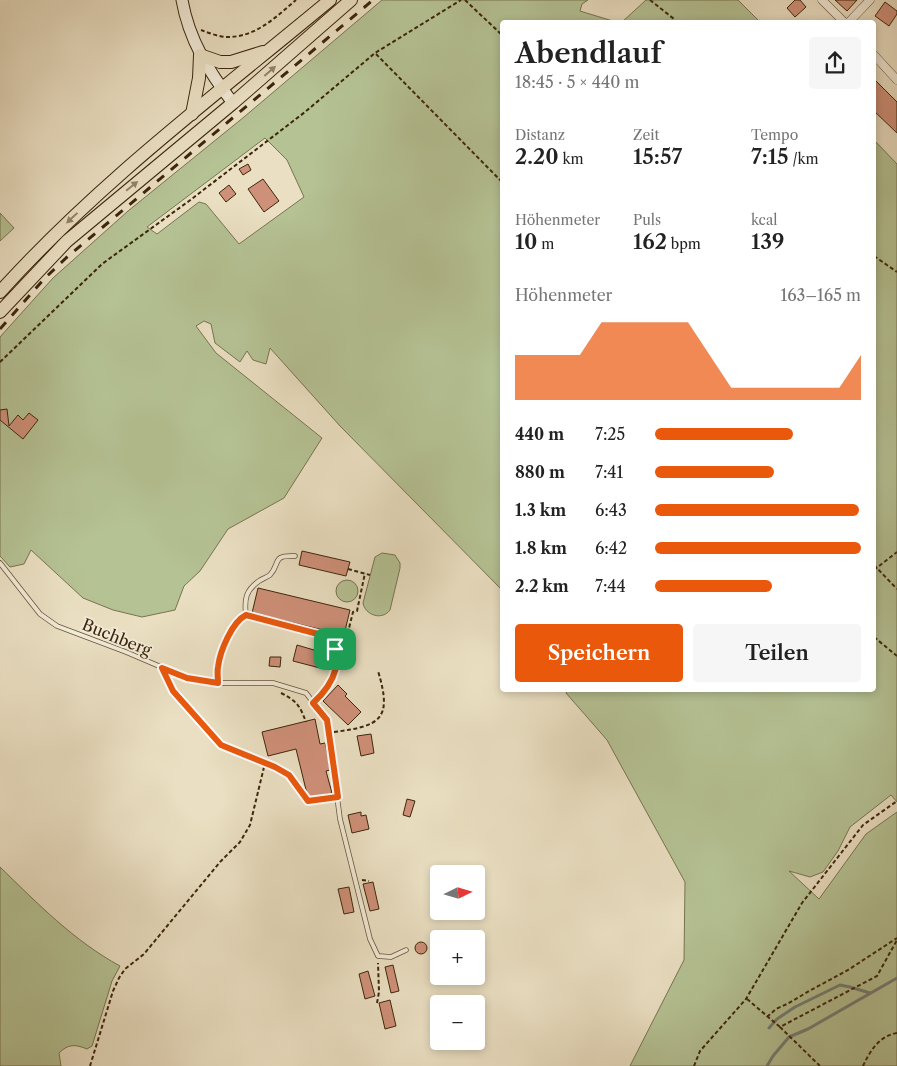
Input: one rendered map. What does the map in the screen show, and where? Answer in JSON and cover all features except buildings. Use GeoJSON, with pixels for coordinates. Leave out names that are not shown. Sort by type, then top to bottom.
{"type":"FeatureCollection","features":[{"type":"Feature","properties":{"kind":"main road"},"geometry":{"type":"LineString","coordinates":[[0,292],[59,230],[86,205],[330,0]]}},
{"type":"Feature","properties":{"kind":"main road"},"geometry":{"type":"LineString","coordinates":[[0,312],[67,242],[233,104],[351,0]]}},
{"type":"Feature","properties":{"kind":"main road"},"geometry":{"type":"LineString","coordinates":[[192,114],[199,78],[200,55],[220,62],[231,62],[268,51]]}},
{"type":"Feature","properties":{"kind":"street"},"geometry":{"type":"LineString","coordinates":[[182,0],[189,27],[200,55],[233,104]]}},
{"type":"Feature","properties":{"kind":"street"},"geometry":{"type":"LineString","coordinates":[[822,0],[842,20]]}},
{"type":"Feature","properties":{"kind":"street"},"geometry":{"type":"LineString","coordinates":[[851,20],[870,0]]}},
{"type":"Feature","properties":{"kind":"street"},"geometry":{"type":"LineString","coordinates":[[876,57],[897,80]]}},
{"type":"Feature","properties":{"kind":"lane"},"geometry":{"type":"LineString","coordinates":[[246,615],[245,602],[251,587],[270,574],[277,560],[284,555],[295,556]]}},
{"type":"Feature","properties":{"kind":"lane","name":"Buchberg"},"geometry":{"type":"LineString","coordinates":[[0,562],[40,614],[57,626],[187,678],[218,683],[273,683],[306,694],[327,720],[340,819],[370,939],[378,956]]}},
{"type":"Feature","properties":{"kind":"lane"},"geometry":{"type":"LineString","coordinates":[[218,683],[218,666],[231,630],[240,618],[246,615],[322,635],[330,640],[338,659],[335,671],[323,694],[313,703]]}},
{"type":"Feature","properties":{"kind":"lane"},"geometry":{"type":"LineString","coordinates":[[378,956],[391,957],[406,950]]}},
{"type":"Feature","properties":{"kind":"path"},"geometry":{"type":"LineString","coordinates":[[210,33],[227,37],[247,34],[267,24],[296,0]]}},
{"type":"Feature","properties":{"kind":"path"},"geometry":{"type":"LineString","coordinates":[[0,362],[102,264],[189,201],[305,112],[375,53],[461,0]]}},
{"type":"Feature","properties":{"kind":"path"},"geometry":{"type":"LineString","coordinates":[[465,0],[500,33]]}},
{"type":"Feature","properties":{"kind":"path"},"geometry":{"type":"LineString","coordinates":[[650,0],[674,20]]}},
{"type":"Feature","properties":{"kind":"path"},"geometry":{"type":"LineString","coordinates":[[375,53],[500,180]]}},
{"type":"Feature","properties":{"kind":"path"},"geometry":{"type":"LineString","coordinates":[[876,257],[897,272]]}},
{"type":"Feature","properties":{"kind":"path"},"geometry":{"type":"LineString","coordinates":[[897,552],[877,568],[897,589]]}},
{"type":"Feature","properties":{"kind":"path"},"geometry":{"type":"LineString","coordinates":[[348,569],[370,575]]}},
{"type":"Feature","properties":{"kind":"path"},"geometry":{"type":"LineString","coordinates":[[335,649],[347,636],[354,612],[357,611],[365,574]]}},
{"type":"Feature","properties":{"kind":"path"},"geometry":{"type":"LineString","coordinates":[[876,639],[897,656]]}},
{"type":"Feature","properties":{"kind":"path"},"geometry":{"type":"LineString","coordinates":[[162,668],[173,691],[221,745],[289,775],[308,801],[338,797]]}},
{"type":"Feature","properties":{"kind":"path"},"geometry":{"type":"LineString","coordinates":[[328,732],[359,728],[372,724],[380,715],[384,710],[384,701],[378,670]]}},
{"type":"Feature","properties":{"kind":"path"},"geometry":{"type":"LineString","coordinates":[[279,692],[294,700],[302,709],[306,722]]}},
{"type":"Feature","properties":{"kind":"path"},"geometry":{"type":"LineString","coordinates":[[90,1066],[113,991],[119,978],[125,969],[144,954],[220,862],[240,842],[250,825],[265,763]]}},
{"type":"Feature","properties":{"kind":"path"},"geometry":{"type":"LineString","coordinates":[[694,1066],[700,1051],[746,999],[802,903],[863,825],[897,801]]}},
{"type":"Feature","properties":{"kind":"path"},"geometry":{"type":"LineString","coordinates":[[767,1017],[776,1009],[848,970],[897,939]]}},
{"type":"Feature","properties":{"kind":"path"},"geometry":{"type":"LineString","coordinates":[[780,1027],[877,976],[897,939]]}},
{"type":"Feature","properties":{"kind":"path"},"geometry":{"type":"LineString","coordinates":[[377,1003],[379,992],[378,956]]}},
{"type":"Feature","properties":{"kind":"path"},"geometry":{"type":"LineString","coordinates":[[746,999],[776,1023],[820,1066]]}},
{"type":"Feature","properties":{"kind":"path"},"geometry":{"type":"LineString","coordinates":[[863,1066],[874,1046],[888,1034],[897,1033]]}},
{"type":"Feature","properties":{"kind":"green space"},"geometry":{"type":"Polygon","coordinates":[[[382,0],[588,0],[582,4],[580,11],[609,20],[500,20],[500,588],[340,426],[270,348],[266,364],[253,360],[247,351],[240,362],[215,343],[211,324],[204,321],[196,326],[216,353],[322,438],[284,498],[228,529],[200,571],[184,586],[175,610],[142,617],[113,610],[83,598],[31,550],[24,564],[10,567],[0,556],[0,337],[53,278],[128,211],[244,117],[382,0]],[[265,138],[147,227],[157,234],[199,202],[206,204],[239,244],[304,197],[287,160],[265,138]]]}},
{"type":"Feature","properties":{"kind":"green space"},"geometry":{"type":"Polygon","coordinates":[[[646,0],[738,0],[758,20],[624,20],[646,0]]]}},
{"type":"Feature","properties":{"kind":"green space"},"geometry":{"type":"Polygon","coordinates":[[[876,142],[897,164],[897,802],[891,795],[850,827],[838,851],[823,872],[810,877],[789,871],[819,899],[866,834],[897,812],[897,1066],[630,1066],[684,960],[685,882],[607,740],[566,693],[876,692],[876,142]]]}},
{"type":"Feature","properties":{"kind":"green space"},"geometry":{"type":"Polygon","coordinates":[[[0,213],[14,228],[0,241],[0,213]]]}},
{"type":"Feature","properties":{"kind":"green space"},"geometry":{"type":"Polygon","coordinates":[[[382,553],[395,555],[400,563],[400,568],[390,610],[378,616],[367,611],[363,603],[375,557],[382,553]]]}},
{"type":"Feature","properties":{"kind":"green space"},"geometry":{"type":"Polygon","coordinates":[[[347,580],[355,583],[358,591],[355,599],[347,602],[339,599],[336,591],[339,583],[347,580]]]}},
{"type":"Feature","properties":{"kind":"green space"},"geometry":{"type":"Polygon","coordinates":[[[0,867],[42,908],[72,933],[120,966],[112,981],[92,1046],[87,1049],[79,1046],[65,1048],[59,1053],[61,1066],[0,1066],[0,867]]]}},
{"type":"Feature","properties":{"kind":"waterway"},"geometry":{"type":"LineString","coordinates":[[767,1066],[789,1037],[808,1029],[897,978]]}},
{"type":"Feature","properties":{"kind":"waterway"},"geometry":{"type":"LineString","coordinates":[[769,1028],[777,1019],[795,1007],[840,985],[870,993]]}},
{"type":"Feature","properties":{"kind":"railway"},"geometry":{"type":"LineString","coordinates":[[0,329],[44,279],[66,258],[373,0]]}},
{"type":"Feature","properties":{"kind":"route"},"geometry":{"type":"LineString","coordinates":[[246,615],[322,635],[330,640],[335,649],[338,659],[335,671],[323,694],[313,703],[327,720],[338,797],[308,801],[289,775],[275,767],[221,745],[173,691],[162,668],[187,678],[218,683],[218,666],[231,630],[240,618],[246,615]]}}]}
